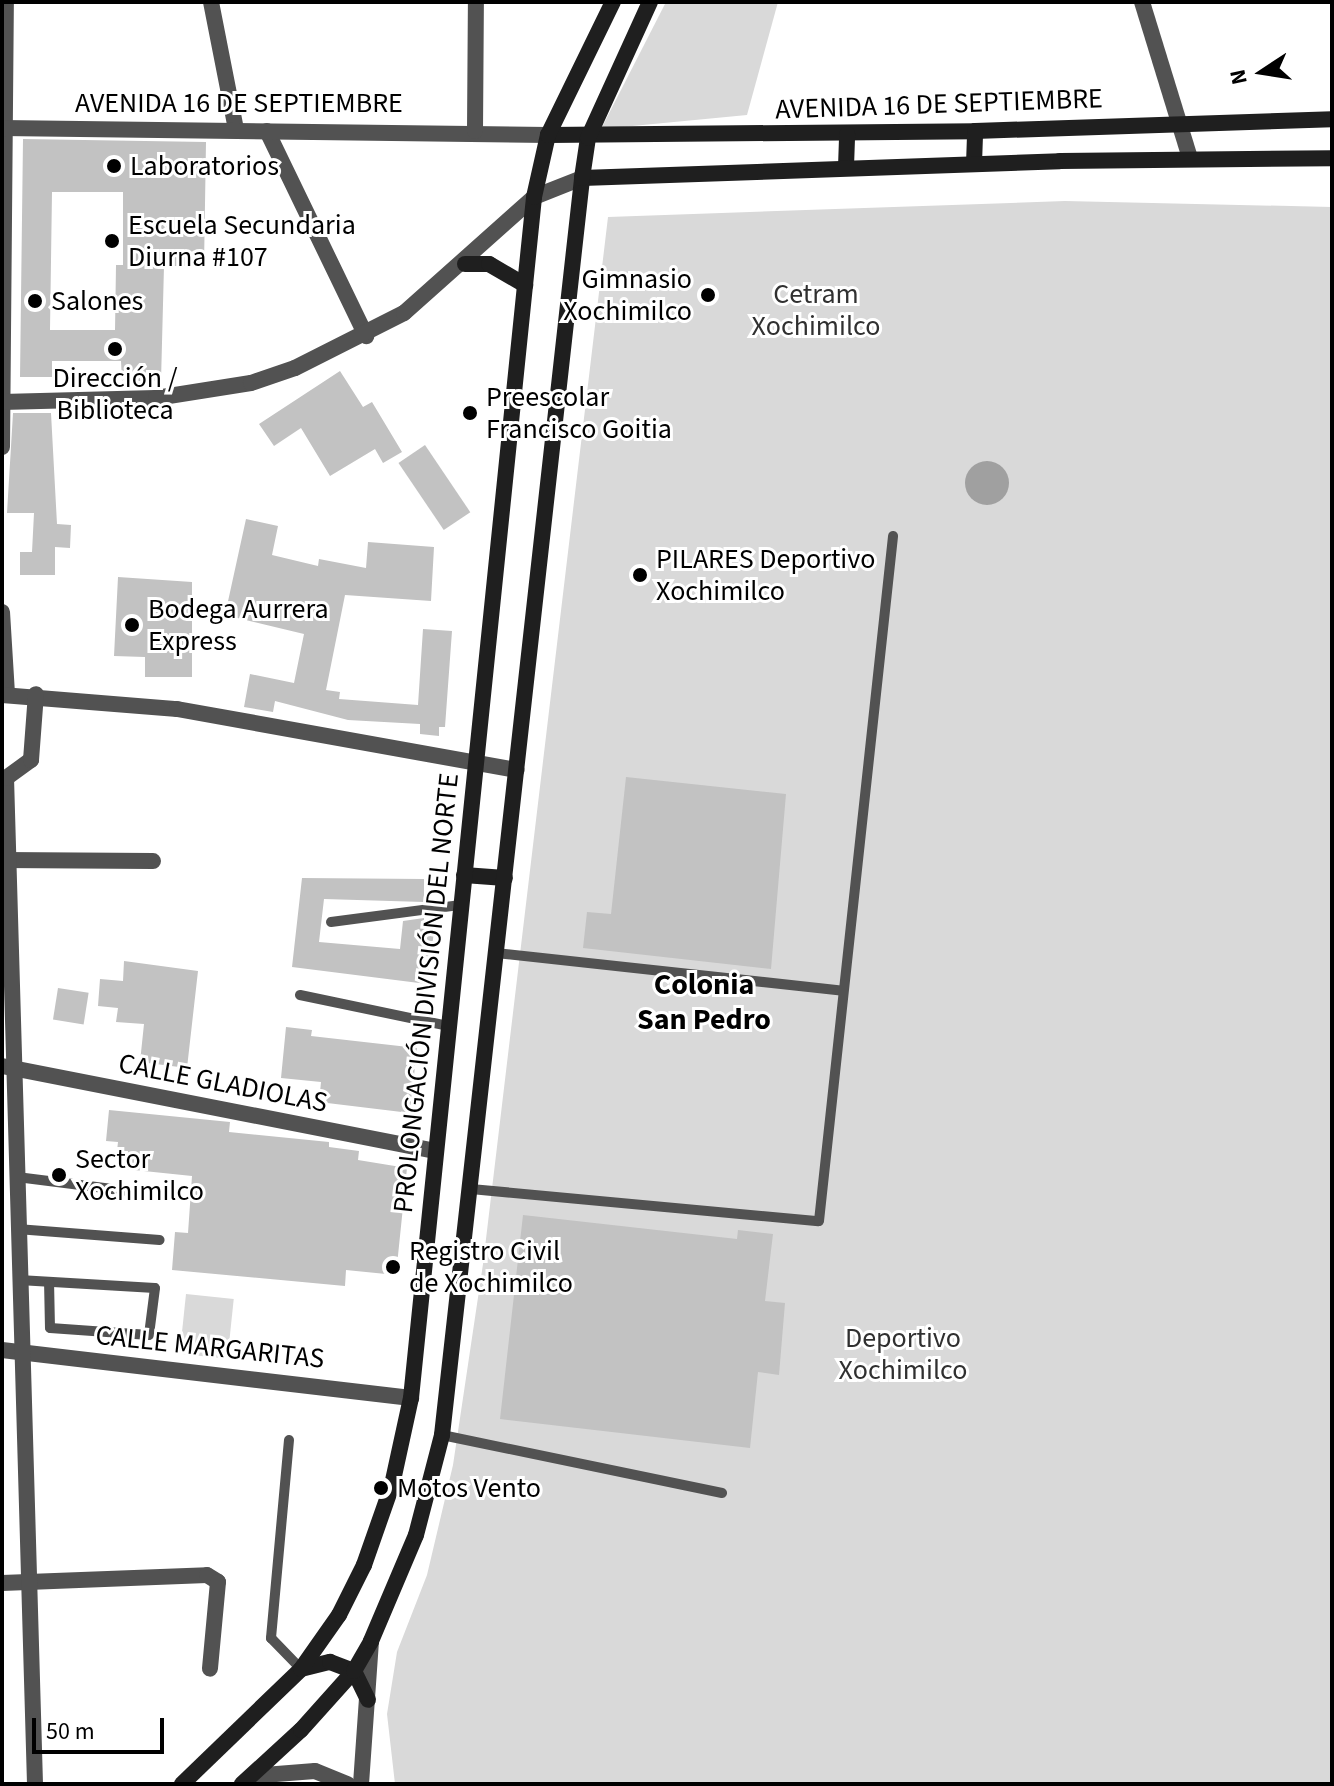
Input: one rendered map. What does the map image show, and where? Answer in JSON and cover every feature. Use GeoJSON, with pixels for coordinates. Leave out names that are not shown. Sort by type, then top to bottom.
{"type":"FeatureCollection","features":[{"type":"Feature","properties":{"kind":"main road","name":"PROLONGACIÓN DIVISIÓN DEL NORTE"},"geometry":{"type":"LineString","coordinates":[[182,1784],[301,1669],[339,1615],[381,1525],[411,1398],[534,197],[548,135],[613,2]]}},
{"type":"Feature","properties":{"kind":"main road"},"geometry":{"type":"LineString","coordinates":[[247,1780],[354,1671],[371,1641],[416,1535],[442,1435],[582,178],[588,138],[650,2]]}},
{"type":"Feature","properties":{"kind":"main road","name":"AVENIDA 16 DE SEPTIEMBRE"},"geometry":{"type":"LineString","coordinates":[[548,135],[588,138],[847,134],[1332,119]]}},
{"type":"Feature","properties":{"kind":"main road"},"geometry":{"type":"LineString","coordinates":[[974,164],[975,131]]}},
{"type":"Feature","properties":{"kind":"main road"},"geometry":{"type":"LineString","coordinates":[[846,167],[847,134]]}},
{"type":"Feature","properties":{"kind":"main road"},"geometry":{"type":"LineString","coordinates":[[582,178],[846,167],[1190,158],[1332,158]]}},
{"type":"Feature","properties":{"kind":"main road"},"geometry":{"type":"LineString","coordinates":[[465,264],[489,264],[525,285]]}},
{"type":"Feature","properties":{"kind":"main road"},"geometry":{"type":"LineString","coordinates":[[464,875],[505,878]]}},
{"type":"Feature","properties":{"kind":"main road"},"geometry":{"type":"LineString","coordinates":[[301,1669],[330,1662],[354,1671],[368,1700]]}},
{"type":"Feature","properties":{"kind":"street"},"geometry":{"type":"LineString","coordinates":[[2,447],[6,2]]}},
{"type":"Feature","properties":{"kind":"street"},"geometry":{"type":"LineString","coordinates":[[211,2],[236,130]]}},
{"type":"Feature","properties":{"kind":"street"},"geometry":{"type":"LineString","coordinates":[[475,131],[476,2]]}},
{"type":"Feature","properties":{"kind":"street"},"geometry":{"type":"LineString","coordinates":[[1142,2],[1190,158]]}},
{"type":"Feature","properties":{"kind":"street","name":"AVENIDA 16 DE SEPTIEMBRE"},"geometry":{"type":"LineString","coordinates":[[5,128],[475,131],[548,135]]}},
{"type":"Feature","properties":{"kind":"street"},"geometry":{"type":"LineString","coordinates":[[267,131],[366,336]]}},
{"type":"Feature","properties":{"kind":"street"},"geometry":{"type":"LineString","coordinates":[[2,402],[156,398],[222,388],[295,368],[366,336],[404,313],[465,264],[534,197],[582,178]]}},
{"type":"Feature","properties":{"kind":"street"},"geometry":{"type":"LineString","coordinates":[[2,612],[4,694],[36,694],[177,709],[475,765],[517,770]]}},
{"type":"Feature","properties":{"kind":"street"},"geometry":{"type":"LineString","coordinates":[[35,1784],[17,1177],[9,1068],[4,778],[31,760],[36,694]]}},
{"type":"Feature","properties":{"kind":"street"},"geometry":{"type":"LineString","coordinates":[[5,860],[153,861]]}},
{"type":"Feature","properties":{"kind":"street","name":"CALLE GLADIOLAS"},"geometry":{"type":"LineString","coordinates":[[9,1068],[435,1151]]}},
{"type":"Feature","properties":{"kind":"street","name":"CALLE MARGARITAS"},"geometry":{"type":"LineString","coordinates":[[2,1350],[411,1398]]}},
{"type":"Feature","properties":{"kind":"street"},"geometry":{"type":"LineString","coordinates":[[2,1583],[207,1575],[218,1582],[210,1669]]}},
{"type":"Feature","properties":{"kind":"street"},"geometry":{"type":"LineString","coordinates":[[361,1784],[371,1641]]}},
{"type":"Feature","properties":{"kind":"street"},"geometry":{"type":"LineString","coordinates":[[247,1780],[315,1771],[347,1784]]}},
{"type":"Feature","properties":{"kind":"lane"},"geometry":{"type":"LineString","coordinates":[[471,1189],[819,1221],[893,536]]}},
{"type":"Feature","properties":{"kind":"lane"},"geometry":{"type":"LineString","coordinates":[[331,922],[461,905]]}},
{"type":"Feature","properties":{"kind":"lane"},"geometry":{"type":"LineString","coordinates":[[496,953],[843,991]]}},
{"type":"Feature","properties":{"kind":"lane"},"geometry":{"type":"LineString","coordinates":[[300,995],[448,1026]]}},
{"type":"Feature","properties":{"kind":"lane"},"geometry":{"type":"LineString","coordinates":[[17,1177],[144,1193]]}},
{"type":"Feature","properties":{"kind":"lane"},"geometry":{"type":"LineString","coordinates":[[17,1229],[160,1240]]}},
{"type":"Feature","properties":{"kind":"lane"},"geometry":{"type":"LineString","coordinates":[[19,1280],[155,1288],[149,1335],[50,1328],[49,1282]]}},
{"type":"Feature","properties":{"kind":"lane"},"geometry":{"type":"LineString","coordinates":[[442,1435],[722,1493]]}},
{"type":"Feature","properties":{"kind":"lane"},"geometry":{"type":"LineString","coordinates":[[289,1440],[271,1638],[301,1669]]}},
{"type":"Feature","properties":{"kind":"green space"},"geometry":{"type":"Polygon","coordinates":[[[666,2],[778,2],[747,115],[601,129],[666,2]]]}},
{"type":"Feature","properties":{"kind":"green space","name":"Deportivo Xochimilco"},"geometry":{"type":"Polygon","coordinates":[[[1065,201],[1332,207],[1332,1784],[395,1784],[387,1714],[397,1652],[427,1575],[453,1465],[483,1264],[608,217],[1065,201]]]}},
{"type":"Feature","properties":{"kind":"green space"},"geometry":{"type":"Polygon","coordinates":[[[186,1294],[234,1299],[227,1359],[180,1354],[186,1294]]]}},
{"type":"Feature","properties":{"kind":"shaded area"},"geometry":{"type":"Polygon","coordinates":[[[987,461],[1003,467],[1009,483],[1003,499],[987,505],[971,499],[965,483],[971,467],[987,461]]]}},
{"type":"Feature","properties":{"kind":"building","name":"Escuela Secundaria Diurna #107"},"geometry":{"type":"Polygon","coordinates":[[[23,139],[206,142],[204,266],[164,266],[161,381],[122,381],[121,361],[52,361],[52,377],[20,377],[23,139]],[[52,192],[50,330],[115,330],[116,265],[123,265],[123,192],[52,192]]]}},
{"type":"Feature","properties":{"kind":"building"},"geometry":{"type":"Polygon","coordinates":[[[340,371],[363,407],[372,402],[402,452],[383,463],[375,449],[330,476],[301,428],[274,446],[259,424],[340,371]]]}},
{"type":"Feature","properties":{"kind":"building"},"geometry":{"type":"Polygon","coordinates":[[[13,413],[51,413],[57,524],[71,525],[70,548],[55,547],[55,575],[20,575],[20,552],[32,552],[34,513],[7,513],[13,413]]]}},
{"type":"Feature","properties":{"kind":"building"},"geometry":{"type":"Polygon","coordinates":[[[425,445],[470,512],[444,530],[398,463],[425,445]]]}},
{"type":"Feature","properties":{"kind":"building"},"geometry":{"type":"Polygon","coordinates":[[[246,519],[278,526],[272,555],[318,566],[319,559],[366,568],[368,542],[434,547],[431,601],[345,595],[326,690],[340,692],[339,699],[418,705],[423,629],[452,631],[445,727],[439,727],[439,736],[420,734],[420,724],[348,720],[275,701],[273,712],[244,707],[250,674],[294,683],[304,634],[225,615],[246,519]]]}},
{"type":"Feature","properties":{"kind":"building"},"geometry":{"type":"Polygon","coordinates":[[[118,577],[192,582],[192,677],[145,677],[145,657],[114,656],[118,577]]]}},
{"type":"Feature","properties":{"kind":"building"},"geometry":{"type":"Polygon","coordinates":[[[626,777],[786,794],[771,969],[583,948],[587,912],[611,914],[626,777]]]}},
{"type":"Feature","properties":{"kind":"building"},"geometry":{"type":"Polygon","coordinates":[[[302,878],[424,879],[424,902],[324,899],[319,942],[400,949],[403,921],[424,918],[424,923],[435,924],[427,984],[292,967],[302,878]]]}},
{"type":"Feature","properties":{"kind":"building"},"geometry":{"type":"Polygon","coordinates":[[[124,961],[198,971],[187,1068],[140,1062],[144,1024],[116,1022],[118,1008],[98,1006],[100,979],[123,981],[124,961]]]}},
{"type":"Feature","properties":{"kind":"building"},"geometry":{"type":"Polygon","coordinates":[[[58,988],[89,993],[84,1024],[53,1020],[58,988]]]}},
{"type":"Feature","properties":{"kind":"building"},"geometry":{"type":"Polygon","coordinates":[[[286,1027],[312,1030],[311,1036],[417,1048],[410,1113],[319,1102],[321,1082],[281,1078],[286,1027]]]}},
{"type":"Feature","properties":{"kind":"building"},"geometry":{"type":"Polygon","coordinates":[[[109,1110],[230,1122],[229,1132],[329,1142],[329,1147],[359,1151],[358,1160],[407,1168],[396,1275],[346,1270],[345,1286],[172,1270],[175,1232],[188,1233],[192,1176],[115,1168],[118,1142],[106,1141],[109,1110]]]}},
{"type":"Feature","properties":{"kind":"building"},"geometry":{"type":"Polygon","coordinates":[[[523,1215],[737,1239],[738,1230],[773,1234],[765,1301],[785,1303],[779,1375],[758,1372],[750,1448],[500,1419],[523,1215]]]}},
{"type":"Feature","properties":{"kind":"place","name":"Laboratorios"},"geometry":{"type":"Point","coordinates":[114,166]}},
{"type":"Feature","properties":{"kind":"place","name":"Escuela Secundaria Diurna #107"},"geometry":{"type":"Point","coordinates":[112,241]}},
{"type":"Feature","properties":{"kind":"place","name":"Gimnasio Xochimilco"},"geometry":{"type":"Point","coordinates":[708,295]}},
{"type":"Feature","properties":{"kind":"place","name":"Salones"},"geometry":{"type":"Point","coordinates":[35,301]}},
{"type":"Feature","properties":{"kind":"place","name":"Dirección / Biblioteca"},"geometry":{"type":"Point","coordinates":[115,349]}},
{"type":"Feature","properties":{"kind":"place","name":"Preescolar Francisco Goitia"},"geometry":{"type":"Point","coordinates":[470,413]}},
{"type":"Feature","properties":{"kind":"place","name":"PILARES Deportivo Xochimilco"},"geometry":{"type":"Point","coordinates":[640,575]}},
{"type":"Feature","properties":{"kind":"place","name":"Bodega Aurrera Express"},"geometry":{"type":"Point","coordinates":[132,625]}},
{"type":"Feature","properties":{"kind":"place","name":"Sector Xochimilco"},"geometry":{"type":"Point","coordinates":[59,1175]}},
{"type":"Feature","properties":{"kind":"place","name":"Registro Civil de Xochimilco"},"geometry":{"type":"Point","coordinates":[393,1267]}},
{"type":"Feature","properties":{"kind":"place","name":"Motos Vento"},"geometry":{"type":"Point","coordinates":[381,1488]}},
{"type":"Feature","properties":{"kind":"district","name":"Colonia San Pedro"},"geometry":{"type":"Point","coordinates":[704,1002]}},
{"type":"Feature","properties":{"kind":"park label","name":"Cetram Xochimilco"},"geometry":{"type":"Point","coordinates":[816,310]}}]}
